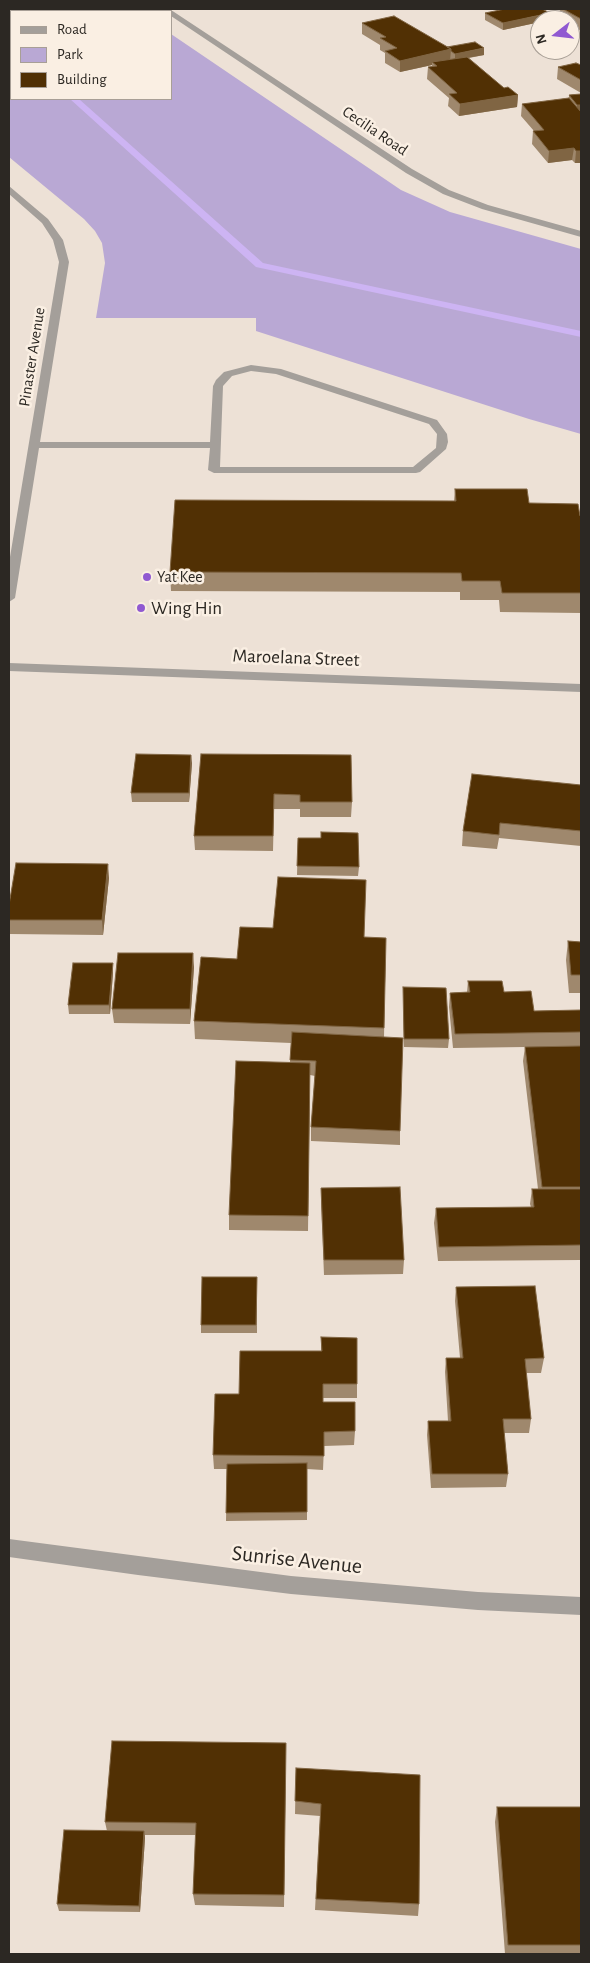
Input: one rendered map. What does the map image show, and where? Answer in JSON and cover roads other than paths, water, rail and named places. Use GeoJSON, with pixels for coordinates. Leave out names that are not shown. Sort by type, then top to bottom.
{"type":"FeatureCollection","features":[{"type":"Feature","properties":{"kind":"street","name":"Cecilia Road"},"geometry":{"type":"LineString","coordinates":[[172,12],[401,166],[446,192],[485,207],[581,234]]}},
{"type":"Feature","properties":{"kind":"street","name":"Pinaster Avenue"},"geometry":{"type":"LineString","coordinates":[[9,189],[45,221],[58,240],[64,262],[9,598]]}},
{"type":"Feature","properties":{"kind":"street"},"geometry":{"type":"LineString","coordinates":[[251,368],[277,371],[432,422],[442,434],[443,442],[441,449],[416,470],[214,470],[215,445],[218,386],[221,380],[238,370],[251,368]]}},
{"type":"Feature","properties":{"kind":"street"},"geometry":{"type":"LineString","coordinates":[[34,445],[215,445]]}},
{"type":"Feature","properties":{"kind":"street","name":"Maroelana Street"},"geometry":{"type":"LineString","coordinates":[[9,667],[581,688]]}},
{"type":"Feature","properties":{"kind":"street","name":"Sunrise Avenue"},"geometry":{"type":"LineString","coordinates":[[9,1548],[291,1585],[478,1602],[581,1606]]}},
{"type":"Feature","properties":{"kind":"waterway"},"geometry":{"type":"LineString","coordinates":[[75,100],[260,265],[581,334]]}},
{"type":"Feature","properties":{"kind":"place","name":"Yat Kee"},"geometry":{"type":"Point","coordinates":[147,577]}},
{"type":"Feature","properties":{"kind":"place","name":"Wing Hin"},"geometry":{"type":"Point","coordinates":[141,608]}}]}
